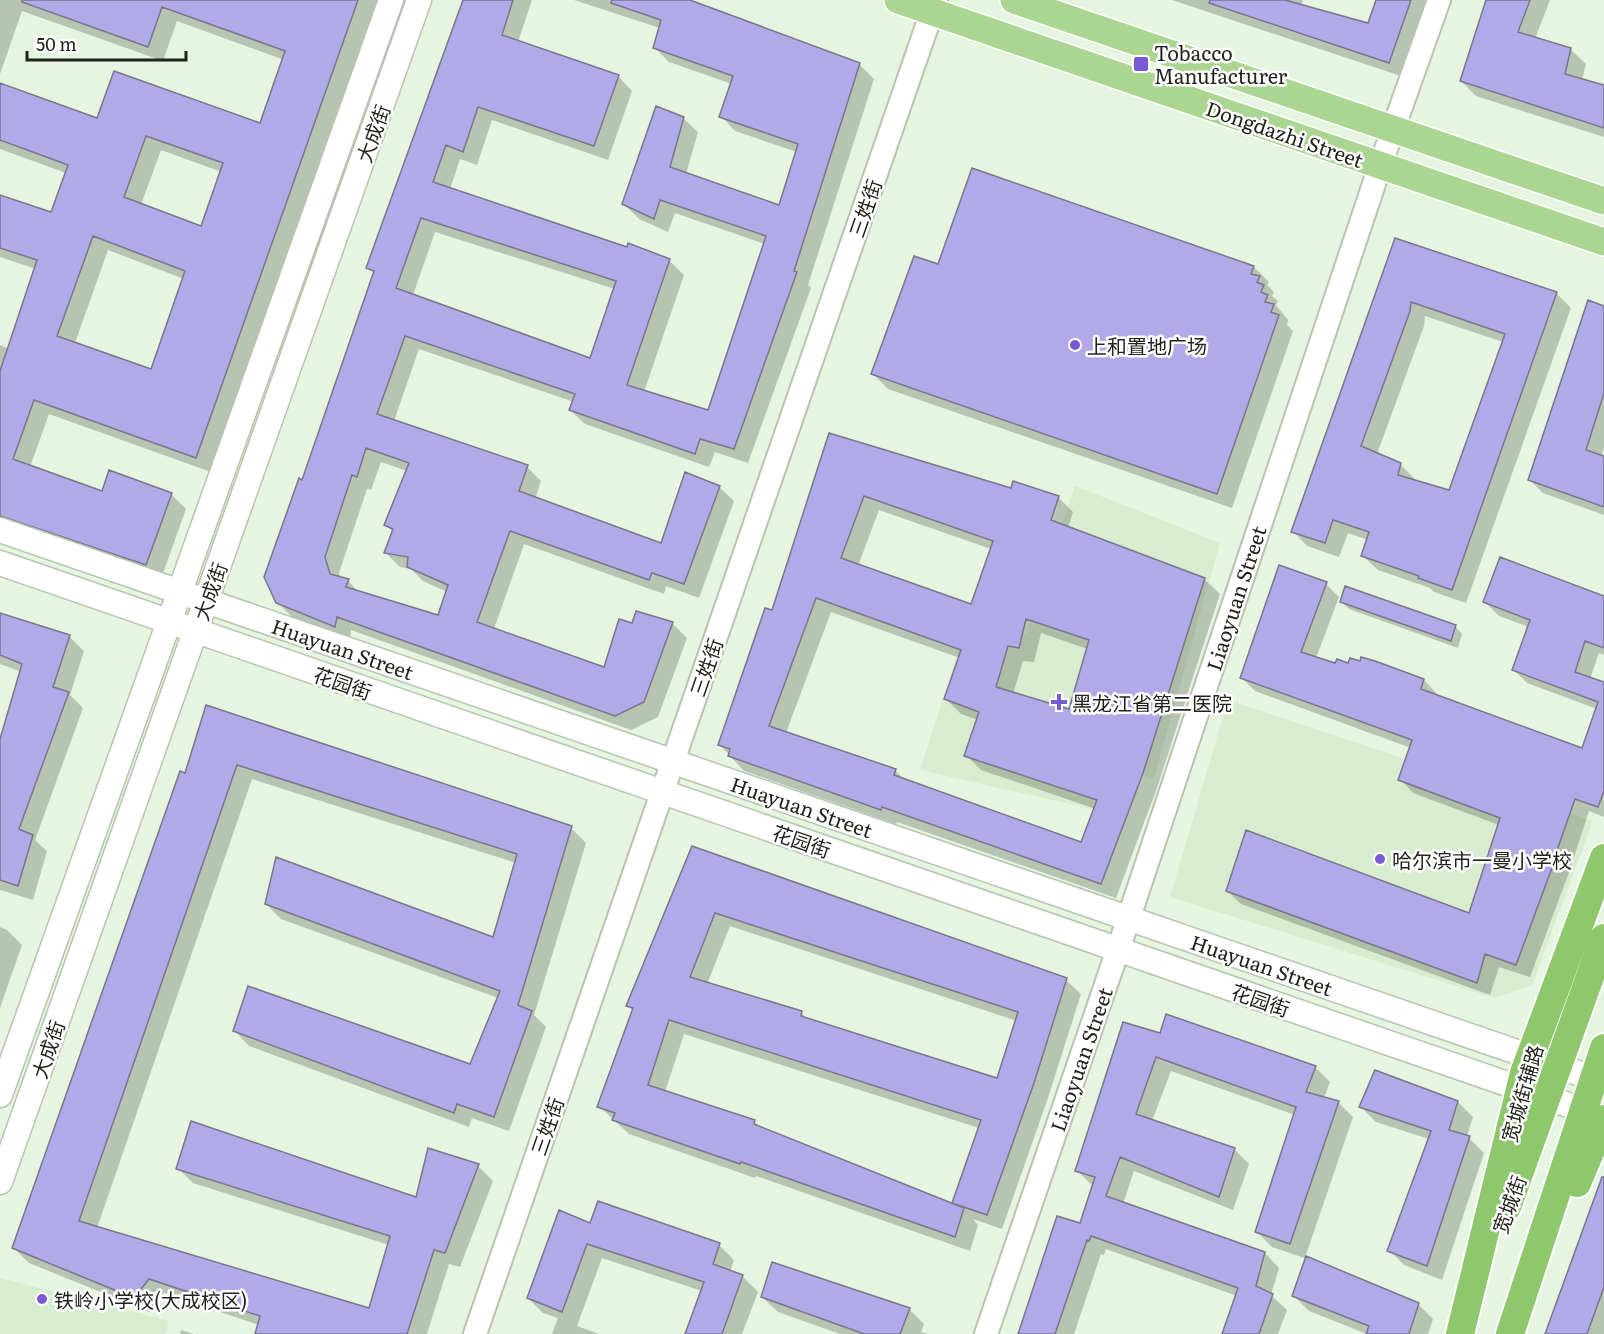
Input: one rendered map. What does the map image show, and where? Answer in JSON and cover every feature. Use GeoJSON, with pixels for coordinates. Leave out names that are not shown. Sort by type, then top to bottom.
{"type":"FeatureCollection","features":[{"type":"Feature","properties":{"kind":"highway","name":"宽城街辅路"},"geometry":{"type":"LineString","coordinates":[[1461,1334],[1520,1088],[1604,858]]}},
{"type":"Feature","properties":{"kind":"highway","name":"宽城街"},"geometry":{"type":"LineString","coordinates":[[1461,1334],[1604,938]]}},
{"type":"Feature","properties":{"kind":"highway","name":"宽城街"},"geometry":{"type":"LineString","coordinates":[[1511,1334],[1597,1116],[1604,1048]]}},
{"type":"Feature","properties":{"kind":"main road","name":"大成街"},"geometry":{"type":"LineString","coordinates":[[0,1095],[171,622],[391,0]]}},
{"type":"Feature","properties":{"kind":"main road","name":"大成街"},"geometry":{"type":"LineString","coordinates":[[0,1182],[419,0]]}},
{"type":"Feature","properties":{"kind":"main road","name":"Dongdazhi Street"},"geometry":{"type":"LineString","coordinates":[[898,0],[934,6],[1380,166],[1604,242]]}},
{"type":"Feature","properties":{"kind":"main road","name":"Dongdazhi Street"},"geometry":{"type":"LineString","coordinates":[[1014,0],[1604,201]]}},
{"type":"Feature","properties":{"kind":"main road","name":"Huayuan Street"},"geometry":{"type":"LineString","coordinates":[[0,530],[1599,1081]]}},
{"type":"Feature","properties":{"kind":"main road","name":"花园街"},"geometry":{"type":"LineString","coordinates":[[0,563],[1597,1116]]}},
{"type":"Feature","properties":{"kind":"street","name":"Liaoyuan Street"},"geometry":{"type":"LineString","coordinates":[[986,1334],[1118,949],[1392,130],[1439,0]]}},
{"type":"Feature","properties":{"kind":"street","name":"三姓街"},"geometry":{"type":"LineString","coordinates":[[475,1334],[934,6]]}},
{"type":"Feature","properties":{"kind":"shaded area","name":"黑龙江省第二医院"},"geometry":{"type":"Polygon","coordinates":[[[1075,486],[1220,543],[1154,778],[1116,769],[1105,812],[920,770],[970,615],[1026,634],[1075,486]]]}},
{"type":"Feature","properties":{"kind":"shaded area","name":"哈尔滨市一曼小学校"},"geometry":{"type":"Polygon","coordinates":[[[1228,700],[1593,821],[1532,985],[1495,998],[1170,897],[1228,700]]]}},
{"type":"Feature","properties":{"kind":"shaded area","name":"铁岭小学校(大成校区)"},"geometry":{"type":"Polygon","coordinates":[[[0,1278],[169,1321],[165,1334],[0,1334],[0,1278]]]}},
{"type":"Feature","properties":{"kind":"building"},"geometry":{"type":"Polygon","coordinates":[[[22,0],[358,0],[196,458],[34,400],[13,459],[102,491],[109,470],[172,493],[146,565],[0,516],[0,371],[37,260],[0,248],[0,195],[51,212],[68,165],[0,140],[0,83],[97,118],[114,71],[260,123],[285,51],[162,7],[148,47],[22,2],[22,0]],[[146,136],[124,197],[201,226],[223,163],[146,136]],[[93,236],[57,336],[151,369],[185,271],[93,236]]]}},
{"type":"Feature","properties":{"kind":"building"},"geometry":{"type":"Polygon","coordinates":[[[463,0],[513,0],[502,35],[619,75],[594,146],[478,107],[463,152],[446,145],[433,182],[627,247],[628,243],[670,259],[627,385],[708,410],[766,236],[660,200],[654,219],[622,204],[656,106],[684,117],[670,167],[779,205],[798,144],[719,117],[733,76],[653,48],[661,20],[611,3],[612,0],[690,0],[860,63],[794,271],[797,272],[734,449],[700,439],[695,454],[569,410],[575,394],[405,336],[377,414],[528,465],[519,491],[661,543],[685,472],[720,486],[684,584],[652,573],[649,580],[510,531],[477,622],[604,667],[619,619],[632,623],[636,611],[673,622],[644,702],[615,716],[337,617],[335,627],[276,603],[264,577],[299,478],[302,480],[374,271],[366,268],[463,0]],[[421,218],[396,288],[590,358],[616,281],[421,218]],[[366,448],[357,477],[352,475],[325,557],[330,574],[349,579],[346,587],[438,615],[448,585],[407,567],[408,557],[384,553],[393,529],[384,525],[409,463],[366,448]]]}},
{"type":"Feature","properties":{"kind":"building"},"geometry":{"type":"Polygon","coordinates":[[[1210,0],[1285,0],[1368,23],[1376,0],[1411,0],[1389,63],[1209,3],[1210,0]]]}},
{"type":"Feature","properties":{"kind":"building"},"geometry":{"type":"Polygon","coordinates":[[[1486,0],[1530,0],[1518,32],[1571,48],[1565,74],[1604,85],[1604,128],[1460,81],[1486,0]]]}},
{"type":"Feature","properties":{"kind":"building","name":"上和置地广场"},"geometry":{"type":"Polygon","coordinates":[[[972,168],[1254,266],[1251,274],[1260,276],[1257,282],[1264,285],[1261,292],[1268,295],[1265,302],[1274,304],[1271,312],[1279,315],[1217,494],[871,374],[914,256],[938,264],[972,168]]]}},
{"type":"Feature","properties":{"kind":"building"},"geometry":{"type":"Polygon","coordinates":[[[1395,238],[1557,292],[1452,590],[1361,556],[1369,532],[1333,520],[1325,543],[1291,532],[1395,238]],[[1411,302],[1410,311],[1361,446],[1401,463],[1398,475],[1449,490],[1505,334],[1411,302]]]}},
{"type":"Feature","properties":{"kind":"building"},"geometry":{"type":"Polygon","coordinates":[[[1588,300],[1604,306],[1604,393],[1586,450],[1604,456],[1604,507],[1528,480],[1588,300]]]}},
{"type":"Feature","properties":{"kind":"building"},"geometry":{"type":"Polygon","coordinates":[[[829,433],[1011,488],[1013,481],[1059,496],[1051,520],[1205,578],[1143,773],[1101,884],[728,756],[730,749],[718,745],[765,608],[772,610],[829,433]],[[864,496],[841,558],[971,604],[993,541],[864,496]],[[816,598],[769,726],[896,769],[894,775],[1081,842],[1097,800],[964,756],[979,712],[944,699],[961,650],[816,598]],[[1026,619],[1019,648],[1008,646],[996,687],[1069,709],[1089,640],[1026,619]]]}},
{"type":"Feature","properties":{"kind":"building"},"geometry":{"type":"Polygon","coordinates":[[[1500,557],[1604,596],[1604,648],[1585,641],[1575,672],[1604,682],[1604,791],[1598,807],[1575,799],[1516,965],[1485,954],[1477,983],[1226,891],[1246,830],[1469,913],[1500,818],[1398,780],[1412,740],[1240,678],[1279,565],[1327,582],[1301,652],[1335,663],[1337,659],[1348,663],[1350,658],[1360,661],[1361,657],[1375,661],[1424,679],[1421,689],[1582,748],[1598,702],[1512,670],[1530,620],[1483,602],[1500,557]]]}},
{"type":"Feature","properties":{"kind":"building"},"geometry":{"type":"Polygon","coordinates":[[[1345,586],[1456,625],[1451,641],[1340,602],[1345,586]]]}},
{"type":"Feature","properties":{"kind":"building"},"geometry":{"type":"Polygon","coordinates":[[[0,613],[70,635],[53,687],[69,692],[19,829],[33,835],[18,886],[0,880],[0,739],[22,664],[0,655],[0,613]]]}},
{"type":"Feature","properties":{"kind":"building"},"geometry":{"type":"Polygon","coordinates":[[[206,705],[572,826],[518,1005],[532,1011],[494,1117],[457,1104],[454,1113],[233,1031],[248,986],[470,1064],[500,991],[265,904],[276,857],[493,937],[517,854],[237,765],[79,1221],[369,1308],[390,1236],[176,1169],[191,1121],[416,1197],[428,1148],[479,1164],[445,1253],[434,1250],[407,1334],[255,1334],[260,1316],[149,1279],[134,1298],[12,1248],[180,771],[185,773],[206,705]]]}},
{"type":"Feature","properties":{"kind":"building"},"geometry":{"type":"Polygon","coordinates":[[[692,846],[1067,978],[1034,1083],[987,1215],[952,1203],[981,1120],[669,1020],[648,1085],[755,1120],[754,1124],[964,1208],[955,1237],[741,1162],[740,1164],[612,1120],[615,1113],[597,1107],[633,1008],[626,1006],[692,846]],[[715,913],[690,977],[802,1011],[801,1016],[997,1078],[1018,1012],[715,913]]]}},
{"type":"Feature","properties":{"kind":"building"},"geometry":{"type":"Polygon","coordinates":[[[1166,1014],[1316,1066],[1306,1092],[1339,1101],[1290,1244],[1255,1232],[1296,1107],[1156,1057],[1136,1114],[1235,1148],[1219,1197],[1120,1157],[1106,1196],[1265,1252],[1256,1286],[1273,1294],[1259,1334],[1222,1334],[1238,1288],[1091,1236],[1089,1241],[1087,1240],[1055,1334],[1018,1334],[1057,1216],[1080,1223],[1095,1177],[1075,1171],[1123,1022],[1160,1033],[1166,1014]]]}},
{"type":"Feature","properties":{"kind":"building"},"geometry":{"type":"Polygon","coordinates":[[[1375,1070],[1458,1101],[1449,1130],[1470,1136],[1427,1266],[1387,1251],[1431,1131],[1359,1107],[1375,1070]]]}},
{"type":"Feature","properties":{"kind":"building"},"geometry":{"type":"Polygon","coordinates":[[[1602,1177],[1604,1177],[1604,1287],[1587,1334],[1545,1334],[1602,1177]]]}},
{"type":"Feature","properties":{"kind":"building"},"geometry":{"type":"Polygon","coordinates":[[[598,1201],[720,1243],[713,1264],[743,1275],[722,1334],[685,1334],[704,1282],[587,1244],[562,1312],[527,1298],[559,1210],[590,1223],[598,1201]]]}},
{"type":"Feature","properties":{"kind":"building"},"geometry":{"type":"Polygon","coordinates":[[[1306,1256],[1419,1303],[1409,1334],[1366,1334],[1369,1326],[1292,1296],[1306,1256]]]}},
{"type":"Feature","properties":{"kind":"building"},"geometry":{"type":"Polygon","coordinates":[[[772,1262],[910,1308],[900,1334],[864,1334],[761,1297],[772,1262]]]}},
{"type":"Feature","properties":{"kind":"place","name":"Tobacco Manufacturer"},"geometry":{"type":"Point","coordinates":[1141,64]}},
{"type":"Feature","properties":{"kind":"place","name":"上和置地广场"},"geometry":{"type":"Point","coordinates":[1075,345]}},
{"type":"Feature","properties":{"kind":"place","name":"黑龙江省第二医院"},"geometry":{"type":"Point","coordinates":[1059,702]}},
{"type":"Feature","properties":{"kind":"place","name":"哈尔滨市一曼小学校"},"geometry":{"type":"Point","coordinates":[1380,859]}},
{"type":"Feature","properties":{"kind":"place","name":"铁岭小学校(大成校区)"},"geometry":{"type":"Point","coordinates":[42,1299]}}]}
